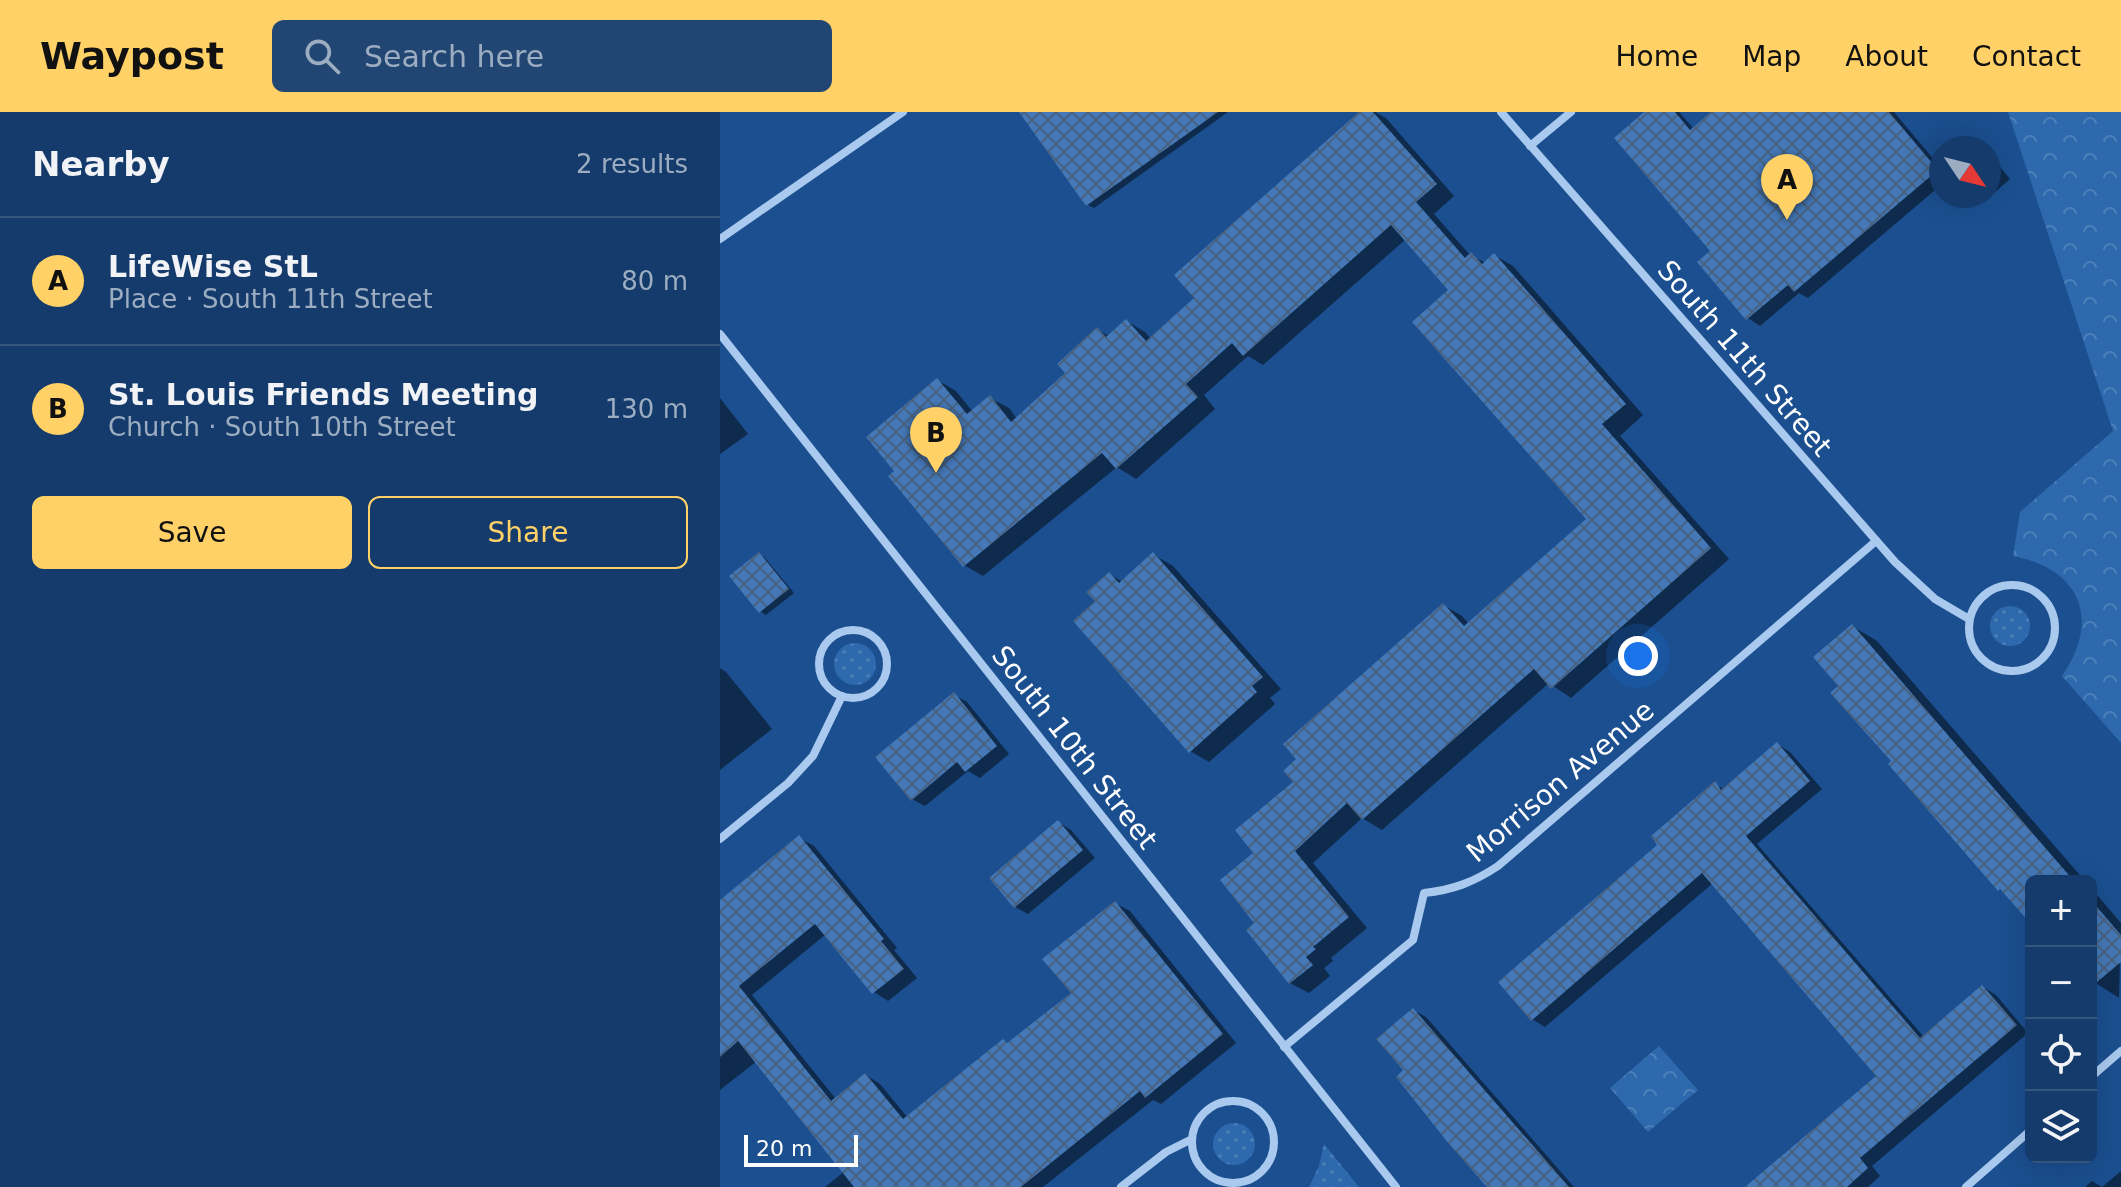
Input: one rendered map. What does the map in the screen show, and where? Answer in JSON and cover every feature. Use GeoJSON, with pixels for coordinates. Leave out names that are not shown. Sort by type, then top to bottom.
{"type":"FeatureCollection","features":[{"type":"Feature","properties":{"kind":"street"},"geometry":{"type":"LineString","coordinates":[[720,239],[903,112]]}},
{"type":"Feature","properties":{"kind":"street","name":"South 11th Street"},"geometry":{"type":"LineString","coordinates":[[1501,112],[1876,541],[1920,587],[1969,619]]}},
{"type":"Feature","properties":{"kind":"street"},"geometry":{"type":"LineString","coordinates":[[1530,146],[1571,112]]}},
{"type":"Feature","properties":{"kind":"street","name":"South 10th Street"},"geometry":{"type":"LineString","coordinates":[[720,334],[1396,1187]]}},
{"type":"Feature","properties":{"kind":"street","name":"Morrison Avenue"},"geometry":{"type":"LineString","coordinates":[[1284,1047],[1413,940],[1424,893],[1450,890],[1476,881],[1498,866],[1876,541]]}},
{"type":"Feature","properties":{"kind":"street"},"geometry":{"type":"LineString","coordinates":[[2022,587],[2035,592],[2045,601],[2055,626],[2053,640],[2047,653],[2036,664],[2023,670],[1994,668],[1982,660],[1973,648],[1969,619],[1983,596],[1995,588],[2022,587]]}},
{"type":"Feature","properties":{"kind":"street"},"geometry":{"type":"LineString","coordinates":[[861,631],[879,642],[887,662],[886,673],[881,683],[864,696],[842,696],[832,691],[820,672],[822,649],[838,633],[861,631]]}},
{"type":"Feature","properties":{"kind":"street"},"geometry":{"type":"LineString","coordinates":[[720,839],[788,783],[813,756],[842,696]]}},
{"type":"Feature","properties":{"kind":"street"},"geometry":{"type":"LineString","coordinates":[[2097,1072],[2121,1051]]}},
{"type":"Feature","properties":{"kind":"street"},"geometry":{"type":"LineString","coordinates":[[1121,1187],[1166,1152],[1192,1139],[1196,1125],[1204,1114],[1216,1105],[1229,1101],[1257,1108],[1267,1118],[1273,1131],[1274,1144],[1265,1168],[1244,1182],[1231,1184],[1207,1174],[1198,1165],[1192,1139]]}},
{"type":"Feature","properties":{"kind":"street"},"geometry":{"type":"LineString","coordinates":[[1966,1187],[2025,1135]]}},
{"type":"Feature","properties":{"kind":"green space"},"geometry":{"type":"Polygon","coordinates":[[[2008,112],[2121,112],[2121,743],[2062,676],[2074,655],[2080,635],[2082,617],[2078,600],[2069,585],[2055,572],[2013,556],[2020,512],[2113,431],[2008,112]]]}},
{"type":"Feature","properties":{"kind":"green space"},"geometry":{"type":"Polygon","coordinates":[[[2010,606],[2024,612],[2030,626],[2024,640],[2010,646],[1996,640],[1990,626],[1996,612],[2010,606]]]}},
{"type":"Feature","properties":{"kind":"green space"},"geometry":{"type":"Polygon","coordinates":[[[855,643],[870,649],[876,664],[870,679],[855,685],[840,679],[834,664],[840,649],[855,643]]]}},
{"type":"Feature","properties":{"kind":"green space"},"geometry":{"type":"Polygon","coordinates":[[[1659,1046],[1698,1090],[1648,1132],[1610,1088],[1659,1046]]]}},
{"type":"Feature","properties":{"kind":"green space"},"geometry":{"type":"Polygon","coordinates":[[[1234,1123],[1249,1129],[1255,1144],[1249,1159],[1234,1165],[1219,1159],[1213,1144],[1219,1129],[1234,1123]]]}},
{"type":"Feature","properties":{"kind":"green space"},"geometry":{"type":"Polygon","coordinates":[[[1324,1144],[1359,1187],[1309,1187],[1319,1166],[1324,1144]]]}},
{"type":"Feature","properties":{"kind":"building"},"geometry":{"type":"Polygon","coordinates":[[[1019,112],[1218,112],[1086,206],[1019,112]]]}},
{"type":"Feature","properties":{"kind":"building"},"geometry":{"type":"Polygon","coordinates":[[[1359,112],[1373,112],[1437,184],[1416,202],[1465,258],[1471,252],[1482,264],[1494,253],[1626,404],[1602,424],[1711,548],[1551,689],[1534,669],[1362,820],[1347,803],[1295,851],[1349,917],[1313,947],[1316,949],[1306,957],[1313,965],[1289,984],[1246,930],[1254,923],[1220,880],[1253,853],[1235,830],[1293,782],[1283,771],[1296,759],[1283,744],[1443,603],[1464,626],[1586,519],[1412,322],[1448,290],[1391,225],[1243,356],[1232,343],[1186,384],[1198,397],[1116,469],[1102,453],[963,567],[888,476],[894,471],[866,437],[937,378],[967,414],[990,395],[1011,422],[1065,373],[1057,364],[1097,327],[1106,337],[1126,319],[1146,341],[1194,298],[1174,275],[1359,112]]]}},
{"type":"Feature","properties":{"kind":"building"},"geometry":{"type":"Polygon","coordinates":[[[1644,112],[1675,112],[1690,130],[1711,112],[1889,112],[1929,159],[1929,178],[1794,292],[1788,285],[1746,320],[1697,262],[1710,251],[1614,138],[1644,112]]]}},
{"type":"Feature","properties":{"kind":"building"},"geometry":{"type":"Polygon","coordinates":[[[759,552],[789,589],[759,613],[729,576],[759,552]]]}},
{"type":"Feature","properties":{"kind":"building"},"geometry":{"type":"Polygon","coordinates":[[[1153,552],[1263,677],[1252,686],[1257,692],[1189,753],[1073,621],[1095,601],[1086,592],[1109,572],[1119,583],[1153,552]]]}},
{"type":"Feature","properties":{"kind":"building"},"geometry":{"type":"Polygon","coordinates":[[[1852,624],[2069,875],[2025,875],[2025,917],[2000,889],[1998,891],[1888,764],[1891,761],[1830,693],[1838,686],[1813,657],[1852,624]]]}},
{"type":"Feature","properties":{"kind":"building"},"geometry":{"type":"Polygon","coordinates":[[[954,692],[997,746],[965,772],[957,762],[911,801],[875,757],[954,692]]]}},
{"type":"Feature","properties":{"kind":"building"},"geometry":{"type":"Polygon","coordinates":[[[1777,742],[1810,781],[1746,836],[1920,1038],[1982,985],[2017,1025],[1860,1158],[1868,1168],[1847,1187],[1745,1187],[1876,1076],[1702,873],[1531,1021],[1498,982],[1657,845],[1651,836],[1715,781],[1721,790],[1777,742]]]}},
{"type":"Feature","properties":{"kind":"building"},"geometry":{"type":"Polygon","coordinates":[[[1058,820],[1083,850],[1014,908],[989,878],[1058,820]]]}},
{"type":"Feature","properties":{"kind":"building"},"geometry":{"type":"Polygon","coordinates":[[[799,835],[884,939],[881,941],[904,969],[872,994],[815,924],[739,986],[831,1101],[865,1073],[903,1119],[1003,1039],[1007,1043],[1071,993],[1042,959],[1115,901],[1223,1034],[1145,1098],[1140,1091],[1021,1187],[854,1187],[738,1041],[720,1057],[720,900],[799,835]]]}},
{"type":"Feature","properties":{"kind":"building"},"geometry":{"type":"Polygon","coordinates":[[[2097,907],[2121,935],[2121,962],[2097,982],[2097,907]]]}},
{"type":"Feature","properties":{"kind":"building"},"geometry":{"type":"Polygon","coordinates":[[[1413,1008],[1569,1187],[1487,1187],[1449,1144],[1396,1077],[1403,1070],[1376,1039],[1413,1008]]]}},
{"type":"Feature","properties":{"kind":"place","name":"LifeWise StL"},"geometry":{"type":"Point","coordinates":[1787,220]}},
{"type":"Feature","properties":{"kind":"place","name":"St. Louis Friends Meeting"},"geometry":{"type":"Point","coordinates":[936,473]}}]}
